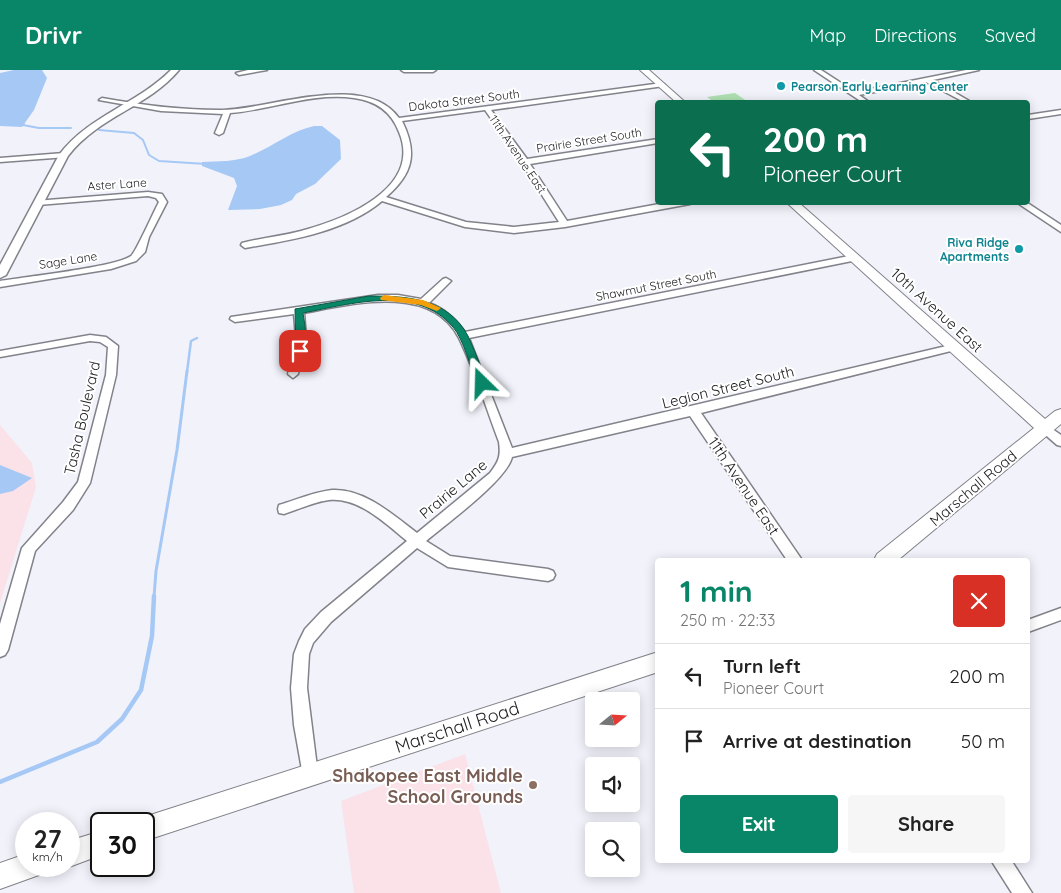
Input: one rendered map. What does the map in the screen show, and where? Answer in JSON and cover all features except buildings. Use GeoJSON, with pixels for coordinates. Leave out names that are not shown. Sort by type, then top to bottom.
{"type":"FeatureCollection","features":[{"type":"Feature","properties":{"kind":"main road"},"geometry":{"type":"LineString","coordinates":[[644,70],[679,100]]}},
{"type":"Feature","properties":{"kind":"main road","name":"10th Avenue East"},"geometry":{"type":"LineString","coordinates":[[794,205],[1045,428]]}},
{"type":"Feature","properties":{"kind":"main road","name":"Marschall Road"},"geometry":{"type":"LineString","coordinates":[[886,558],[1061,415]]}},
{"type":"Feature","properties":{"kind":"main road","name":"Marschall Road"},"geometry":{"type":"LineString","coordinates":[[155,825],[655,663]]}},
{"type":"Feature","properties":{"kind":"main road"},"geometry":{"type":"LineString","coordinates":[[0,876],[15,871]]}},
{"type":"Feature","properties":{"kind":"street"},"geometry":{"type":"LineString","coordinates":[[0,275],[73,141],[89,127],[154,88],[175,70]]}},
{"type":"Feature","properties":{"kind":"street"},"geometry":{"type":"LineString","coordinates":[[240,73],[264,70]]}},
{"type":"Feature","properties":{"kind":"street"},"geometry":{"type":"LineString","coordinates":[[404,70],[433,70]]}},
{"type":"Feature","properties":{"kind":"street"},"geometry":{"type":"LineString","coordinates":[[817,70],[863,100]]}},
{"type":"Feature","properties":{"kind":"street"},"geometry":{"type":"LineString","coordinates":[[853,94],[976,70]]}},
{"type":"Feature","properties":{"kind":"street"},"geometry":{"type":"LineString","coordinates":[[927,80],[964,100]]}},
{"type":"Feature","properties":{"kind":"street","name":"Dakota Street South"},"geometry":{"type":"LineString","coordinates":[[102,100],[168,110],[227,112],[259,109],[313,97],[340,96],[374,102],[387,108],[397,120],[662,86]]}},
{"type":"Feature","properties":{"kind":"street","name":"11th Avenue East"},"geometry":{"type":"LineString","coordinates":[[487,109],[525,162],[565,224]]}},
{"type":"Feature","properties":{"kind":"street"},"geometry":{"type":"LineString","coordinates":[[219,133],[227,112]]}},
{"type":"Feature","properties":{"kind":"street"},"geometry":{"type":"LineString","coordinates":[[1030,117],[1061,112]]}},
{"type":"Feature","properties":{"kind":"street"},"geometry":{"type":"LineString","coordinates":[[244,245],[318,229],[346,218],[380,198],[401,176],[408,162],[407,143],[397,120]]}},
{"type":"Feature","properties":{"kind":"street","name":"Prairie Street South"},"geometry":{"type":"LineString","coordinates":[[525,162],[655,141]]}},
{"type":"Feature","properties":{"kind":"street"},"geometry":{"type":"LineString","coordinates":[[0,160],[64,155]]}},
{"type":"Feature","properties":{"kind":"street","name":"Aster Lane"},"geometry":{"type":"LineString","coordinates":[[38,203],[148,194],[158,196],[163,202],[162,206],[137,256]]}},
{"type":"Feature","properties":{"kind":"street"},"geometry":{"type":"LineString","coordinates":[[380,198],[465,224],[514,230],[565,224],[670,205]]}},
{"type":"Feature","properties":{"kind":"street"},"geometry":{"type":"LineString","coordinates":[[1025,205],[1061,229]]}},
{"type":"Feature","properties":{"kind":"street","name":"Sage Lane"},"geometry":{"type":"LineString","coordinates":[[0,284],[111,266],[137,256]]}},
{"type":"Feature","properties":{"kind":"street","name":"Shawmut Street South"},"geometry":{"type":"LineString","coordinates":[[463,336],[854,258]]}},
{"type":"Feature","properties":{"kind":"street"},"geometry":{"type":"LineString","coordinates":[[423,303],[446,281]]}},
{"type":"Feature","properties":{"kind":"street"},"geometry":{"type":"LineString","coordinates":[[235,319],[266,317],[369,298],[392,298],[423,303],[437,308],[448,316],[463,336],[501,430],[507,454]]}},
{"type":"Feature","properties":{"kind":"street"},"geometry":{"type":"LineString","coordinates":[[293,374],[302,337],[299,311]]}},
{"type":"Feature","properties":{"kind":"street","name":"Tasha Boulevard"},"geometry":{"type":"LineString","coordinates":[[0,354],[90,338],[102,339],[113,346],[111,374],[84,483],[68,506],[29,548],[0,650]]}},
{"type":"Feature","properties":{"kind":"street","name":"Legion Street South"},"geometry":{"type":"LineString","coordinates":[[507,454],[955,347]]}},
{"type":"Feature","properties":{"kind":"street","name":"11th Avenue East"},"geometry":{"type":"LineString","coordinates":[[693,411],[794,558]]}},
{"type":"Feature","properties":{"kind":"street","name":"10th Avenue East"},"geometry":{"type":"LineString","coordinates":[[1045,428],[1061,442]]}},
{"type":"Feature","properties":{"kind":"street","name":"Prairie Lane"},"geometry":{"type":"LineString","coordinates":[[310,775],[300,695],[299,671],[300,656],[307,640],[326,617],[500,471],[507,454]]}},
{"type":"Feature","properties":{"kind":"street"},"geometry":{"type":"LineString","coordinates":[[284,509],[322,497],[348,496],[371,506],[416,542],[433,554],[448,561],[548,575]]}},
{"type":"Feature","properties":{"kind":"street"},"geometry":{"type":"LineString","coordinates":[[1030,625],[1061,614]]}},
{"type":"Feature","properties":{"kind":"street"},"geometry":{"type":"LineString","coordinates":[[1002,863],[1023,893]]}},
{"type":"Feature","properties":{"kind":"shaded area"},"geometry":{"type":"Polygon","coordinates":[[[0,425],[32,463],[36,487],[0,603],[0,425]]]}},
{"type":"Feature","properties":{"kind":"shaded area"},"geometry":{"type":"Polygon","coordinates":[[[465,754],[501,893],[354,893],[341,801],[465,754]]]}},
{"type":"Feature","properties":{"kind":"green space"},"geometry":{"type":"Polygon","coordinates":[[[735,93],[745,100],[711,100],[707,97],[735,93]]]}},
{"type":"Feature","properties":{"kind":"water"},"geometry":{"type":"Polygon","coordinates":[[[14,70],[42,70],[47,78],[34,110],[22,127],[0,126],[0,73],[14,70]]]}},
{"type":"Feature","properties":{"kind":"water"},"geometry":{"type":"Polygon","coordinates":[[[314,126],[322,126],[340,140],[341,159],[315,184],[296,194],[292,200],[281,205],[260,209],[228,210],[237,186],[234,178],[202,166],[202,162],[244,158],[289,135],[314,126]]]}},
{"type":"Feature","properties":{"kind":"water"},"geometry":{"type":"Polygon","coordinates":[[[0,465],[32,478],[13,491],[0,494],[0,465]]]}},
{"type":"Feature","properties":{"kind":"waterway"},"geometry":{"type":"LineString","coordinates":[[24,122],[23,125],[39,128],[71,128]]}},
{"type":"Feature","properties":{"kind":"waterway"},"geometry":{"type":"LineString","coordinates":[[99,130],[134,133],[143,140],[149,155],[159,161],[206,164]]}},
{"type":"Feature","properties":{"kind":"waterway"},"geometry":{"type":"LineString","coordinates":[[187,372],[191,341],[197,338]]}},
{"type":"Feature","properties":{"kind":"waterway"},"geometry":{"type":"LineString","coordinates":[[154,597],[156,571],[177,450],[187,371]]}},
{"type":"Feature","properties":{"kind":"waterway"},"geometry":{"type":"LineString","coordinates":[[0,782],[97,742],[122,719],[141,690],[152,636],[154,596]]}},
{"type":"Feature","properties":{"kind":"slow traffic"},"geometry":{"type":"LineString","coordinates":[[384,298],[403,299],[437,308]]}},
{"type":"Feature","properties":{"kind":"place","name":"Pearson Early Learning Center"},"geometry":{"type":"Point","coordinates":[781,86]}},
{"type":"Feature","properties":{"kind":"place","name":"Riva Ridge Apartments"},"geometry":{"type":"Point","coordinates":[1019,249]}},
{"type":"Feature","properties":{"kind":"place","name":"Shakopee East Middle School Grounds"},"geometry":{"type":"Point","coordinates":[533,785]}},
{"type":"Feature","properties":{"kind":"route"},"geometry":{"type":"LineString","coordinates":[[300,351],[302,337],[299,311],[369,298],[403,299],[437,308],[448,316],[463,336],[482,383]]}}]}
